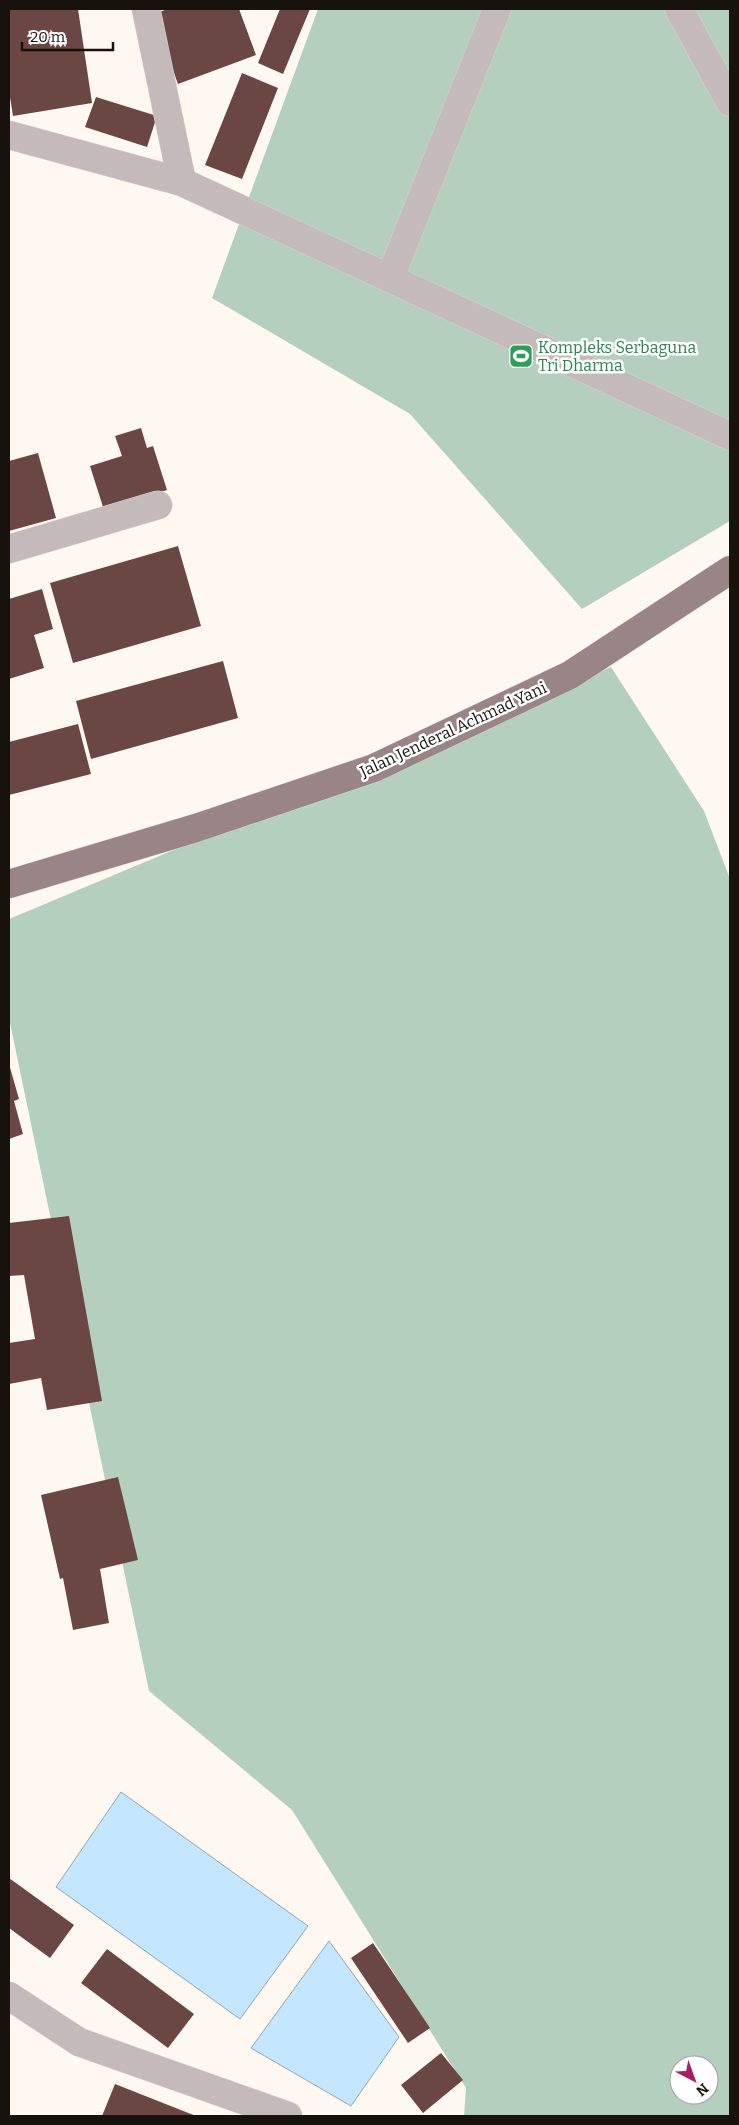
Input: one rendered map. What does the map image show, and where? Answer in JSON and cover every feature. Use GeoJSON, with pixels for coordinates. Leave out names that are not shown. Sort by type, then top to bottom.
{"type":"FeatureCollection","features":[{"type":"Feature","properties":{"kind":"main road","name":"Jalan Jenderal Achmad Yani"},"geometry":{"type":"LineString","coordinates":[[9,884],[196,828],[374,768],[570,675],[730,570]]}},
{"type":"Feature","properties":{"kind":"street"},"geometry":{"type":"LineString","coordinates":[[146,9],[182,182]]}},
{"type":"Feature","properties":{"kind":"street"},"geometry":{"type":"LineString","coordinates":[[390,278],[497,9]]}},
{"type":"Feature","properties":{"kind":"street"},"geometry":{"type":"LineString","coordinates":[[679,9],[730,102]]}},
{"type":"Feature","properties":{"kind":"street"},"geometry":{"type":"LineString","coordinates":[[9,135],[182,182],[730,436]]}},
{"type":"Feature","properties":{"kind":"street"},"geometry":{"type":"LineString","coordinates":[[9,549],[158,505]]}},
{"type":"Feature","properties":{"kind":"street"},"geometry":{"type":"LineString","coordinates":[[9,1996],[79,2042],[288,2116]]}},
{"type":"Feature","properties":{"kind":"green space","name":"Kompleks Serbaguna Tri Dharma"},"geometry":{"type":"Polygon","coordinates":[[[318,9],[730,9],[730,521],[582,609],[410,414],[212,298],[318,9]]]}},
{"type":"Feature","properties":{"kind":"green space"},"geometry":{"type":"Polygon","coordinates":[[[611,667],[704,811],[730,879],[730,2116],[464,2116],[466,2088],[292,1810],[149,1691],[9,1018],[9,919],[611,667]]]}},
{"type":"Feature","properties":{"kind":"water"},"geometry":{"type":"Polygon","coordinates":[[[121,1792],[308,1926],[240,2019],[56,1887],[121,1792]]]}},
{"type":"Feature","properties":{"kind":"water"},"geometry":{"type":"Polygon","coordinates":[[[329,1941],[399,2037],[351,2106],[251,2048],[329,1941]]]}},
{"type":"Feature","properties":{"kind":"building"},"geometry":{"type":"Polygon","coordinates":[[[9,9],[78,9],[92,103],[13,116],[9,91],[9,9]]]}},
{"type":"Feature","properties":{"kind":"building"},"geometry":{"type":"Polygon","coordinates":[[[168,9],[239,9],[256,55],[178,84],[153,14],[168,9]]]}},
{"type":"Feature","properties":{"kind":"building"},"geometry":{"type":"Polygon","coordinates":[[[280,9],[310,9],[283,74],[258,63],[280,9]]]}},
{"type":"Feature","properties":{"kind":"building"},"geometry":{"type":"Polygon","coordinates":[[[242,73],[278,88],[242,179],[205,165],[242,73]]]}},
{"type":"Feature","properties":{"kind":"building"},"geometry":{"type":"Polygon","coordinates":[[[96,97],[157,116],[147,147],[85,127],[96,97]]]}},
{"type":"Feature","properties":{"kind":"building"},"geometry":{"type":"Polygon","coordinates":[[[141,428],[147,448],[153,446],[167,490],[104,510],[90,466],[122,456],[115,436],[141,428]]]}},
{"type":"Feature","properties":{"kind":"building"},"geometry":{"type":"Polygon","coordinates":[[[38,453],[56,518],[9,531],[9,461],[38,453]]]}},
{"type":"Feature","properties":{"kind":"building"},"geometry":{"type":"Polygon","coordinates":[[[178,546],[201,626],[73,663],[50,583],[178,546]]]}},
{"type":"Feature","properties":{"kind":"building"},"geometry":{"type":"Polygon","coordinates":[[[42,589],[53,629],[34,635],[44,668],[9,679],[9,599],[42,589]]]}},
{"type":"Feature","properties":{"kind":"building"},"geometry":{"type":"Polygon","coordinates":[[[223,661],[238,718],[91,759],[76,701],[223,661]]]}},
{"type":"Feature","properties":{"kind":"building"},"geometry":{"type":"Polygon","coordinates":[[[78,724],[91,774],[9,795],[9,742],[78,724]]]}},
{"type":"Feature","properties":{"kind":"building"},"geometry":{"type":"Polygon","coordinates":[[[9,1064],[19,1099],[14,1101],[23,1134],[9,1139],[9,1064]]]}},
{"type":"Feature","properties":{"kind":"building"},"geometry":{"type":"Polygon","coordinates":[[[69,1216],[102,1401],[47,1410],[41,1378],[9,1384],[9,1343],[35,1339],[24,1275],[9,1276],[9,1223],[69,1216]]]}},
{"type":"Feature","properties":{"kind":"building"},"geometry":{"type":"Polygon","coordinates":[[[118,1477],[138,1560],[100,1569],[109,1623],[73,1630],[63,1578],[60,1579],[41,1495],[118,1477]]]}},
{"type":"Feature","properties":{"kind":"building"},"geometry":{"type":"Polygon","coordinates":[[[9,1878],[74,1925],[50,1958],[9,1928],[9,1878]]]}},
{"type":"Feature","properties":{"kind":"building"},"geometry":{"type":"Polygon","coordinates":[[[373,1943],[430,2028],[408,2043],[351,1958],[373,1943]]]}},
{"type":"Feature","properties":{"kind":"building"},"geometry":{"type":"Polygon","coordinates":[[[107,1949],[194,2014],[168,2048],[81,1983],[107,1949]]]}},
{"type":"Feature","properties":{"kind":"building"},"geometry":{"type":"Polygon","coordinates":[[[441,2053],[463,2080],[423,2113],[401,2085],[441,2053]]]}},
{"type":"Feature","properties":{"kind":"building"},"geometry":{"type":"Polygon","coordinates":[[[115,2084],[196,2116],[102,2116],[115,2084]]]}},
{"type":"Feature","properties":{"kind":"place","name":"Kompleks Serbaguna Tri Dharma"},"geometry":{"type":"Point","coordinates":[521,356]}}]}
